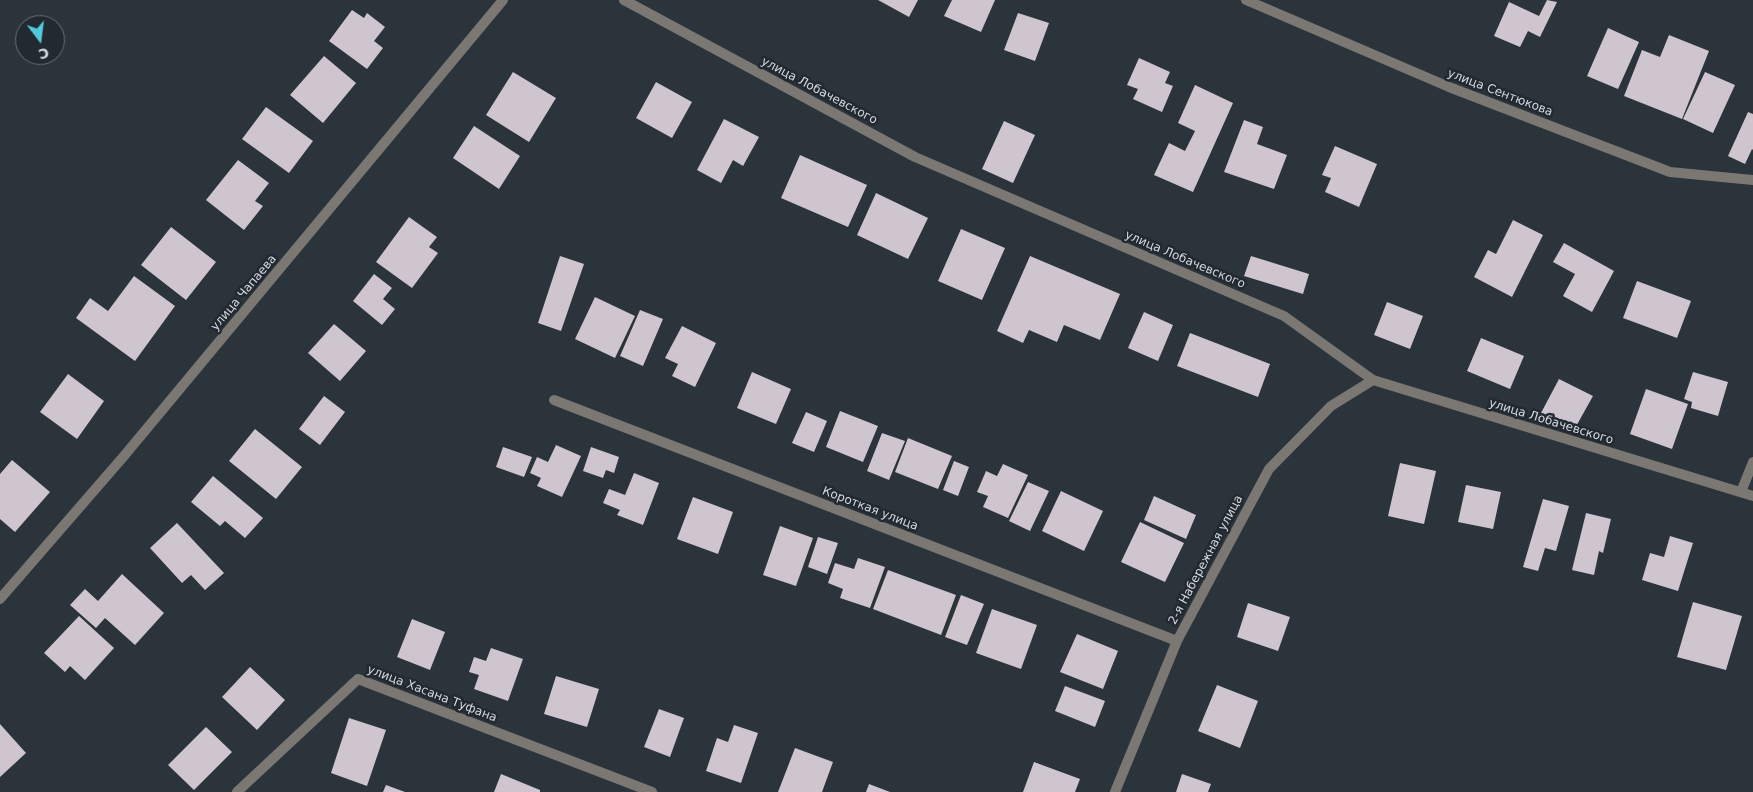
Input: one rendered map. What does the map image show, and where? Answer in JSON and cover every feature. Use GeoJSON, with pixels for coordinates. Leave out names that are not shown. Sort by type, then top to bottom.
{"type":"FeatureCollection","features":[{"type":"Feature","properties":{"kind":"street","name":"улица Чапаева"},"geometry":{"type":"LineString","coordinates":[[0,599],[124,456],[503,0]]}},
{"type":"Feature","properties":{"kind":"street","name":"улица Лобачевского"},"geometry":{"type":"LineString","coordinates":[[624,0],[915,156],[1284,316],[1373,380],[1753,496]]}},
{"type":"Feature","properties":{"kind":"street","name":"улица Сентюкова"},"geometry":{"type":"LineString","coordinates":[[1246,0],[1449,87],[1670,172],[1753,180]]}},
{"type":"Feature","properties":{"kind":"street","name":"2-я Набережная улица"},"geometry":{"type":"LineString","coordinates":[[1115,792],[1177,641],[1270,469],[1331,406],[1373,380]]}},
{"type":"Feature","properties":{"kind":"street","name":"Короткая улица"},"geometry":{"type":"LineString","coordinates":[[554,400],[1177,641]]}},
{"type":"Feature","properties":{"kind":"street"},"geometry":{"type":"LineString","coordinates":[[1741,492],[1753,462]]}},
{"type":"Feature","properties":{"kind":"street","name":"улица Хасана Туфана"},"geometry":{"type":"LineString","coordinates":[[237,792],[358,678],[652,792]]}},
{"type":"Feature","properties":{"kind":"building"},"geometry":{"type":"Polygon","coordinates":[[[878,0],[918,0],[909,17],[878,0]]]}},
{"type":"Feature","properties":{"kind":"building"},"geometry":{"type":"Polygon","coordinates":[[[952,0],[995,0],[981,32],[944,16],[952,0]]]}},
{"type":"Feature","properties":{"kind":"building"},"geometry":{"type":"Polygon","coordinates":[[[1547,0],[1557,2],[1540,37],[1528,31],[1520,47],[1494,36],[1509,2],[1539,16],[1547,0]]]}},
{"type":"Feature","properties":{"kind":"building"},"geometry":{"type":"Polygon","coordinates":[[[352,10],[364,18],[367,13],[385,27],[374,41],[383,48],[367,69],[329,41],[352,10]]]}},
{"type":"Feature","properties":{"kind":"building"},"geometry":{"type":"Polygon","coordinates":[[[1018,13],[1049,23],[1035,61],[1004,50],[1018,13]]]}},
{"type":"Feature","properties":{"kind":"building"},"geometry":{"type":"Polygon","coordinates":[[[1608,28],[1639,42],[1618,89],[1587,76],[1608,28]]]}},
{"type":"Feature","properties":{"kind":"building"},"geometry":{"type":"Polygon","coordinates":[[[1669,35],[1709,51],[1682,119],[1624,96],[1642,50],[1660,57],[1669,35]]]}},
{"type":"Feature","properties":{"kind":"building"},"geometry":{"type":"Polygon","coordinates":[[[324,56],[356,83],[323,123],[290,95],[324,56]]]}},
{"type":"Feature","properties":{"kind":"building"},"geometry":{"type":"Polygon","coordinates":[[[1139,58],[1170,72],[1165,83],[1173,86],[1162,112],[1133,99],[1138,89],[1127,85],[1139,58]]]}},
{"type":"Feature","properties":{"kind":"building"},"geometry":{"type":"Polygon","coordinates":[[[513,72],[556,98],[529,142],[486,115],[513,72]]]}},
{"type":"Feature","properties":{"kind":"building"},"geometry":{"type":"Polygon","coordinates":[[[1705,72],[1735,85],[1713,133],[1683,119],[1705,72]]]}},
{"type":"Feature","properties":{"kind":"building"},"geometry":{"type":"Polygon","coordinates":[[[656,82],[692,102],[672,138],[636,118],[656,82]]]}},
{"type":"Feature","properties":{"kind":"building"},"geometry":{"type":"Polygon","coordinates":[[[1195,85],[1233,103],[1193,192],[1154,175],[1169,143],[1185,151],[1195,131],[1178,123],[1195,85]]]}},
{"type":"Feature","properties":{"kind":"building"},"geometry":{"type":"Polygon","coordinates":[[[266,107],[313,141],[289,173],[242,139],[266,107]]]}},
{"type":"Feature","properties":{"kind":"building"},"geometry":{"type":"Polygon","coordinates":[[[1748,112],[1753,114],[1753,150],[1745,164],[1728,156],[1748,112]]]}},
{"type":"Feature","properties":{"kind":"building"},"geometry":{"type":"Polygon","coordinates":[[[724,119],[759,137],[743,166],[733,160],[721,183],[697,170],[724,119]]]}},
{"type":"Feature","properties":{"kind":"building"},"geometry":{"type":"Polygon","coordinates":[[[1244,120],[1263,127],[1257,144],[1287,155],[1274,189],[1224,172],[1244,120]]]}},
{"type":"Feature","properties":{"kind":"building"},"geometry":{"type":"Polygon","coordinates":[[[1004,121],[1035,135],[1013,183],[982,169],[1004,121]]]}},
{"type":"Feature","properties":{"kind":"building"},"geometry":{"type":"Polygon","coordinates":[[[474,126],[520,156],[499,189],[453,158],[474,126]]]}},
{"type":"Feature","properties":{"kind":"building"},"geometry":{"type":"Polygon","coordinates":[[[1335,146],[1377,164],[1359,207],[1325,192],[1331,178],[1322,175],[1335,146]]]}},
{"type":"Feature","properties":{"kind":"building"},"geometry":{"type":"Polygon","coordinates":[[[800,155],[867,185],[848,227],[781,198],[800,155]]]}},
{"type":"Feature","properties":{"kind":"building"},"geometry":{"type":"Polygon","coordinates":[[[238,160],[269,183],[255,201],[263,206],[244,230],[206,200],[238,160]]]}},
{"type":"Feature","properties":{"kind":"building"},"geometry":{"type":"Polygon","coordinates":[[[876,193],[928,218],[908,259],[857,235],[876,193]]]}},
{"type":"Feature","properties":{"kind":"building"},"geometry":{"type":"Polygon","coordinates":[[[409,217],[437,237],[429,247],[438,253],[412,288],[376,262],[409,217]]]}},
{"type":"Feature","properties":{"kind":"building"},"geometry":{"type":"Polygon","coordinates":[[[1513,220],[1543,235],[1512,297],[1474,277],[1488,250],[1496,254],[1513,220]]]}},
{"type":"Feature","properties":{"kind":"building"},"geometry":{"type":"Polygon","coordinates":[[[171,227],[216,262],[186,300],[141,265],[171,227]]]}},
{"type":"Feature","properties":{"kind":"building"},"geometry":{"type":"Polygon","coordinates":[[[961,229],[1005,248],[982,300],[938,281],[961,229]]]}},
{"type":"Feature","properties":{"kind":"building"},"geometry":{"type":"Polygon","coordinates":[[[1564,243],[1614,271],[1592,312],[1563,296],[1575,274],[1553,262],[1564,243]]]}},
{"type":"Feature","properties":{"kind":"building"},"geometry":{"type":"Polygon","coordinates":[[[560,256],[584,264],[561,331],[538,323],[560,256]]]}},
{"type":"Feature","properties":{"kind":"building"},"geometry":{"type":"Polygon","coordinates":[[[1030,256],[1120,294],[1100,340],[1064,325],[1057,342],[1029,330],[1023,343],[997,331],[1030,256]]]}},
{"type":"Feature","properties":{"kind":"building"},"geometry":{"type":"Polygon","coordinates":[[[1251,256],[1309,274],[1303,294],[1244,276],[1251,256]]]}},
{"type":"Feature","properties":{"kind":"building"},"geometry":{"type":"Polygon","coordinates":[[[374,274],[392,288],[383,299],[395,309],[382,325],[353,301],[374,274]]]}},
{"type":"Feature","properties":{"kind":"building"},"geometry":{"type":"Polygon","coordinates":[[[134,276],[175,306],[135,361],[76,318],[90,298],[108,311],[134,276]]]}},
{"type":"Feature","properties":{"kind":"building"},"geometry":{"type":"Polygon","coordinates":[[[1637,281],[1691,301],[1677,338],[1623,318],[1637,281]]]}},
{"type":"Feature","properties":{"kind":"building"},"geometry":{"type":"Polygon","coordinates":[[[595,297],[635,316],[615,358],[575,339],[595,297]]]}},
{"type":"Feature","properties":{"kind":"building"},"geometry":{"type":"Polygon","coordinates":[[[1387,302],[1423,316],[1410,349],[1374,335],[1387,302]]]}},
{"type":"Feature","properties":{"kind":"building"},"geometry":{"type":"Polygon","coordinates":[[[640,310],[663,319],[643,366],[620,356],[640,310]]]}},
{"type":"Feature","properties":{"kind":"building"},"geometry":{"type":"Polygon","coordinates":[[[1144,312],[1173,325],[1158,361],[1128,348],[1144,312]]]}},
{"type":"Feature","properties":{"kind":"building"},"geometry":{"type":"Polygon","coordinates":[[[334,324],[366,351],[340,381],[308,353],[334,324]]]}},
{"type":"Feature","properties":{"kind":"building"},"geometry":{"type":"Polygon","coordinates":[[[682,326],[716,343],[695,387],[672,376],[678,364],[665,358],[682,326]]]}},
{"type":"Feature","properties":{"kind":"building"},"geometry":{"type":"Polygon","coordinates":[[[1190,333],[1270,364],[1258,397],[1177,366],[1190,333]]]}},
{"type":"Feature","properties":{"kind":"building"},"geometry":{"type":"Polygon","coordinates":[[[1481,338],[1524,356],[1510,389],[1467,371],[1481,338]]]}},
{"type":"Feature","properties":{"kind":"building"},"geometry":{"type":"Polygon","coordinates":[[[752,372],[791,389],[776,424],[737,408],[752,372]]]}},
{"type":"Feature","properties":{"kind":"building"},"geometry":{"type":"Polygon","coordinates":[[[1693,372],[1728,382],[1718,416],[1691,408],[1692,402],[1684,399],[1693,372]]]}},
{"type":"Feature","properties":{"kind":"building"},"geometry":{"type":"Polygon","coordinates":[[[68,374],[104,401],[77,439],[40,412],[68,374]]]}},
{"type":"Feature","properties":{"kind":"building"},"geometry":{"type":"Polygon","coordinates":[[[1559,379],[1593,396],[1574,430],[1541,413],[1559,379]]]}},
{"type":"Feature","properties":{"kind":"building"},"geometry":{"type":"Polygon","coordinates":[[[1646,389],[1688,404],[1672,449],[1630,434],[1646,389]]]}},
{"type":"Feature","properties":{"kind":"building"},"geometry":{"type":"Polygon","coordinates":[[[324,396],[345,412],[320,445],[299,429],[324,396]]]}},
{"type":"Feature","properties":{"kind":"building"},"geometry":{"type":"Polygon","coordinates":[[[840,411],[878,426],[863,462],[826,447],[840,411]]]}},
{"type":"Feature","properties":{"kind":"building"},"geometry":{"type":"Polygon","coordinates":[[[806,412],[827,421],[814,452],[792,443],[806,412]]]}},
{"type":"Feature","properties":{"kind":"building"},"geometry":{"type":"Polygon","coordinates":[[[255,429],[302,467],[276,499],[229,461],[255,429]]]}},
{"type":"Feature","properties":{"kind":"building"},"geometry":{"type":"Polygon","coordinates":[[[882,433],[905,441],[889,480],[867,471],[882,433]]]}},
{"type":"Feature","properties":{"kind":"building"},"geometry":{"type":"Polygon","coordinates":[[[908,438],[952,456],[938,489],[895,472],[908,438]]]}},
{"type":"Feature","properties":{"kind":"building"},"geometry":{"type":"Polygon","coordinates":[[[556,445],[581,456],[562,497],[537,486],[541,478],[530,473],[537,457],[548,462],[556,445]]]}},
{"type":"Feature","properties":{"kind":"building"},"geometry":{"type":"Polygon","coordinates":[[[503,447],[532,457],[524,477],[496,467],[503,447]]]}},
{"type":"Feature","properties":{"kind":"building"},"geometry":{"type":"Polygon","coordinates":[[[591,447],[619,457],[614,473],[606,470],[603,478],[583,471],[591,447]]]}},
{"type":"Feature","properties":{"kind":"building"},"geometry":{"type":"Polygon","coordinates":[[[12,460],[50,492],[15,532],[0,519],[0,474],[12,460]]]}},
{"type":"Feature","properties":{"kind":"building"},"geometry":{"type":"Polygon","coordinates":[[[954,461],[969,467],[958,496],[943,490],[954,461]]]}},
{"type":"Feature","properties":{"kind":"building"},"geometry":{"type":"Polygon","coordinates":[[[1400,463],[1436,471],[1424,524],[1388,516],[1400,463]]]}},
{"type":"Feature","properties":{"kind":"building"},"geometry":{"type":"Polygon","coordinates":[[[1003,464],[1028,475],[1008,518],[983,507],[988,496],[977,492],[986,471],[997,476],[1003,464]]]}},
{"type":"Feature","properties":{"kind":"building"},"geometry":{"type":"Polygon","coordinates":[[[634,473],[659,483],[643,525],[617,515],[620,510],[603,503],[609,489],[625,495],[634,473]]]}},
{"type":"Feature","properties":{"kind":"building"},"geometry":{"type":"Polygon","coordinates":[[[213,476],[263,518],[245,538],[225,521],[220,526],[191,502],[213,476]]]}},
{"type":"Feature","properties":{"kind":"building"},"geometry":{"type":"Polygon","coordinates":[[[1028,482],[1049,491],[1030,531],[1009,521],[1028,482]]]}},
{"type":"Feature","properties":{"kind":"building"},"geometry":{"type":"Polygon","coordinates":[[[1466,485],[1501,492],[1493,529],[1458,522],[1466,485]]]}},
{"type":"Feature","properties":{"kind":"building"},"geometry":{"type":"Polygon","coordinates":[[[1061,491],[1103,511],[1084,551],[1042,531],[1061,491]]]}},
{"type":"Feature","properties":{"kind":"building"},"geometry":{"type":"Polygon","coordinates":[[[1154,496],[1196,515],[1186,539],[1144,520],[1154,496]]]}},
{"type":"Feature","properties":{"kind":"building"},"geometry":{"type":"Polygon","coordinates":[[[693,497],[733,512],[718,554],[677,539],[693,497]]]}},
{"type":"Feature","properties":{"kind":"building"},"geometry":{"type":"Polygon","coordinates":[[[1543,499],[1569,506],[1556,551],[1545,548],[1538,571],[1523,567],[1543,499]]]}},
{"type":"Feature","properties":{"kind":"building"},"geometry":{"type":"Polygon","coordinates":[[[1586,513],[1611,519],[1603,553],[1599,551],[1594,575],[1572,570],[1586,513]]]}},
{"type":"Feature","properties":{"kind":"building"},"geometry":{"type":"Polygon","coordinates":[[[1140,522],[1184,543],[1165,582],[1121,562],[1140,522]]]}},
{"type":"Feature","properties":{"kind":"building"},"geometry":{"type":"Polygon","coordinates":[[[177,523],[224,573],[205,590],[191,575],[182,583],[150,548],[177,523]]]}},
{"type":"Feature","properties":{"kind":"building"},"geometry":{"type":"Polygon","coordinates":[[[780,526],[813,538],[796,586],[763,575],[780,526]]]}},
{"type":"Feature","properties":{"kind":"building"},"geometry":{"type":"Polygon","coordinates":[[[1670,536],[1693,543],[1678,591],[1642,580],[1650,553],[1664,557],[1670,536]]]}},
{"type":"Feature","properties":{"kind":"building"},"geometry":{"type":"Polygon","coordinates":[[[818,537],[838,543],[827,574],[808,567],[818,537]]]}},
{"type":"Feature","properties":{"kind":"building"},"geometry":{"type":"Polygon","coordinates":[[[858,558],[885,567],[870,608],[840,598],[843,589],[828,583],[835,563],[854,569],[858,558]]]}},
{"type":"Feature","properties":{"kind":"building"},"geometry":{"type":"Polygon","coordinates":[[[888,570],[956,595],[941,635],[873,609],[888,570]]]}},
{"type":"Feature","properties":{"kind":"building"},"geometry":{"type":"Polygon","coordinates":[[[122,574],[164,613],[135,645],[105,618],[96,628],[70,605],[85,589],[98,601],[122,574]]]}},
{"type":"Feature","properties":{"kind":"building"},"geometry":{"type":"Polygon","coordinates":[[[961,595],[984,604],[967,645],[945,637],[961,595]]]}},
{"type":"Feature","properties":{"kind":"building"},"geometry":{"type":"Polygon","coordinates":[[[1693,602],[1742,616],[1726,670],[1677,657],[1693,602]]]}},
{"type":"Feature","properties":{"kind":"building"},"geometry":{"type":"Polygon","coordinates":[[[1248,603],[1290,617],[1278,651],[1237,637],[1248,603]]]}},
{"type":"Feature","properties":{"kind":"building"},"geometry":{"type":"Polygon","coordinates":[[[992,609],[1037,625],[1021,669],[976,653],[992,609]]]}},
{"type":"Feature","properties":{"kind":"building"},"geometry":{"type":"Polygon","coordinates":[[[79,616],[114,648],[85,680],[70,666],[65,672],[44,653],[79,616]]]}},
{"type":"Feature","properties":{"kind":"building"},"geometry":{"type":"Polygon","coordinates":[[[412,619],[445,632],[430,670],[397,657],[412,619]]]}},
{"type":"Feature","properties":{"kind":"building"},"geometry":{"type":"Polygon","coordinates":[[[1077,634],[1118,651],[1103,689],[1060,672],[1077,634]]]}},
{"type":"Feature","properties":{"kind":"building"},"geometry":{"type":"Polygon","coordinates":[[[491,648],[523,659],[508,701],[474,689],[479,675],[469,672],[474,657],[486,661],[491,648]]]}},
{"type":"Feature","properties":{"kind":"building"},"geometry":{"type":"Polygon","coordinates":[[[250,667],[285,700],[257,730],[222,697],[250,667]]]}},
{"type":"Feature","properties":{"kind":"building"},"geometry":{"type":"Polygon","coordinates":[[[556,676],[599,689],[587,727],[544,714],[556,676]]]}},
{"type":"Feature","properties":{"kind":"building"},"geometry":{"type":"Polygon","coordinates":[[[1217,685],[1258,701],[1240,748],[1198,731],[1217,685]]]}},
{"type":"Feature","properties":{"kind":"building"},"geometry":{"type":"Polygon","coordinates":[[[1065,686],[1105,701],[1095,727],[1055,711],[1065,686]]]}},
{"type":"Feature","properties":{"kind":"building"},"geometry":{"type":"Polygon","coordinates":[[[659,709],[684,718],[670,757],[644,747],[659,709]]]}},
{"type":"Feature","properties":{"kind":"building"},"geometry":{"type":"Polygon","coordinates":[[[349,718],[386,730],[367,786],[331,773],[349,718]]]}},
{"type":"Feature","properties":{"kind":"building"},"geometry":{"type":"Polygon","coordinates":[[[0,724],[26,753],[0,777],[0,724]]]}},
{"type":"Feature","properties":{"kind":"building"},"geometry":{"type":"Polygon","coordinates":[[[734,725],[758,733],[741,783],[706,771],[717,738],[728,742],[734,725]]]}},
{"type":"Feature","properties":{"kind":"building"},"geometry":{"type":"Polygon","coordinates":[[[206,727],[232,752],[194,790],[168,765],[206,727]]]}},
{"type":"Feature","properties":{"kind":"building"},"geometry":{"type":"Polygon","coordinates":[[[795,748],[833,762],[822,792],[778,792],[795,748]]]}},
{"type":"Feature","properties":{"kind":"building"},"geometry":{"type":"Polygon","coordinates":[[[1034,762],[1080,779],[1075,792],[1023,792],[1034,762]]]}},
{"type":"Feature","properties":{"kind":"building"},"geometry":{"type":"Polygon","coordinates":[[[501,774],[540,790],[540,792],[494,792],[501,774]]]}},
{"type":"Feature","properties":{"kind":"building"},"geometry":{"type":"Polygon","coordinates":[[[1182,774],[1211,784],[1208,792],[1176,792],[1182,774]]]}},
{"type":"Feature","properties":{"kind":"building"},"geometry":{"type":"Polygon","coordinates":[[[869,784],[890,792],[866,792],[869,784]]]}},
{"type":"Feature","properties":{"kind":"building"},"geometry":{"type":"Polygon","coordinates":[[[386,785],[405,792],[383,792],[386,785]]]}}]}
